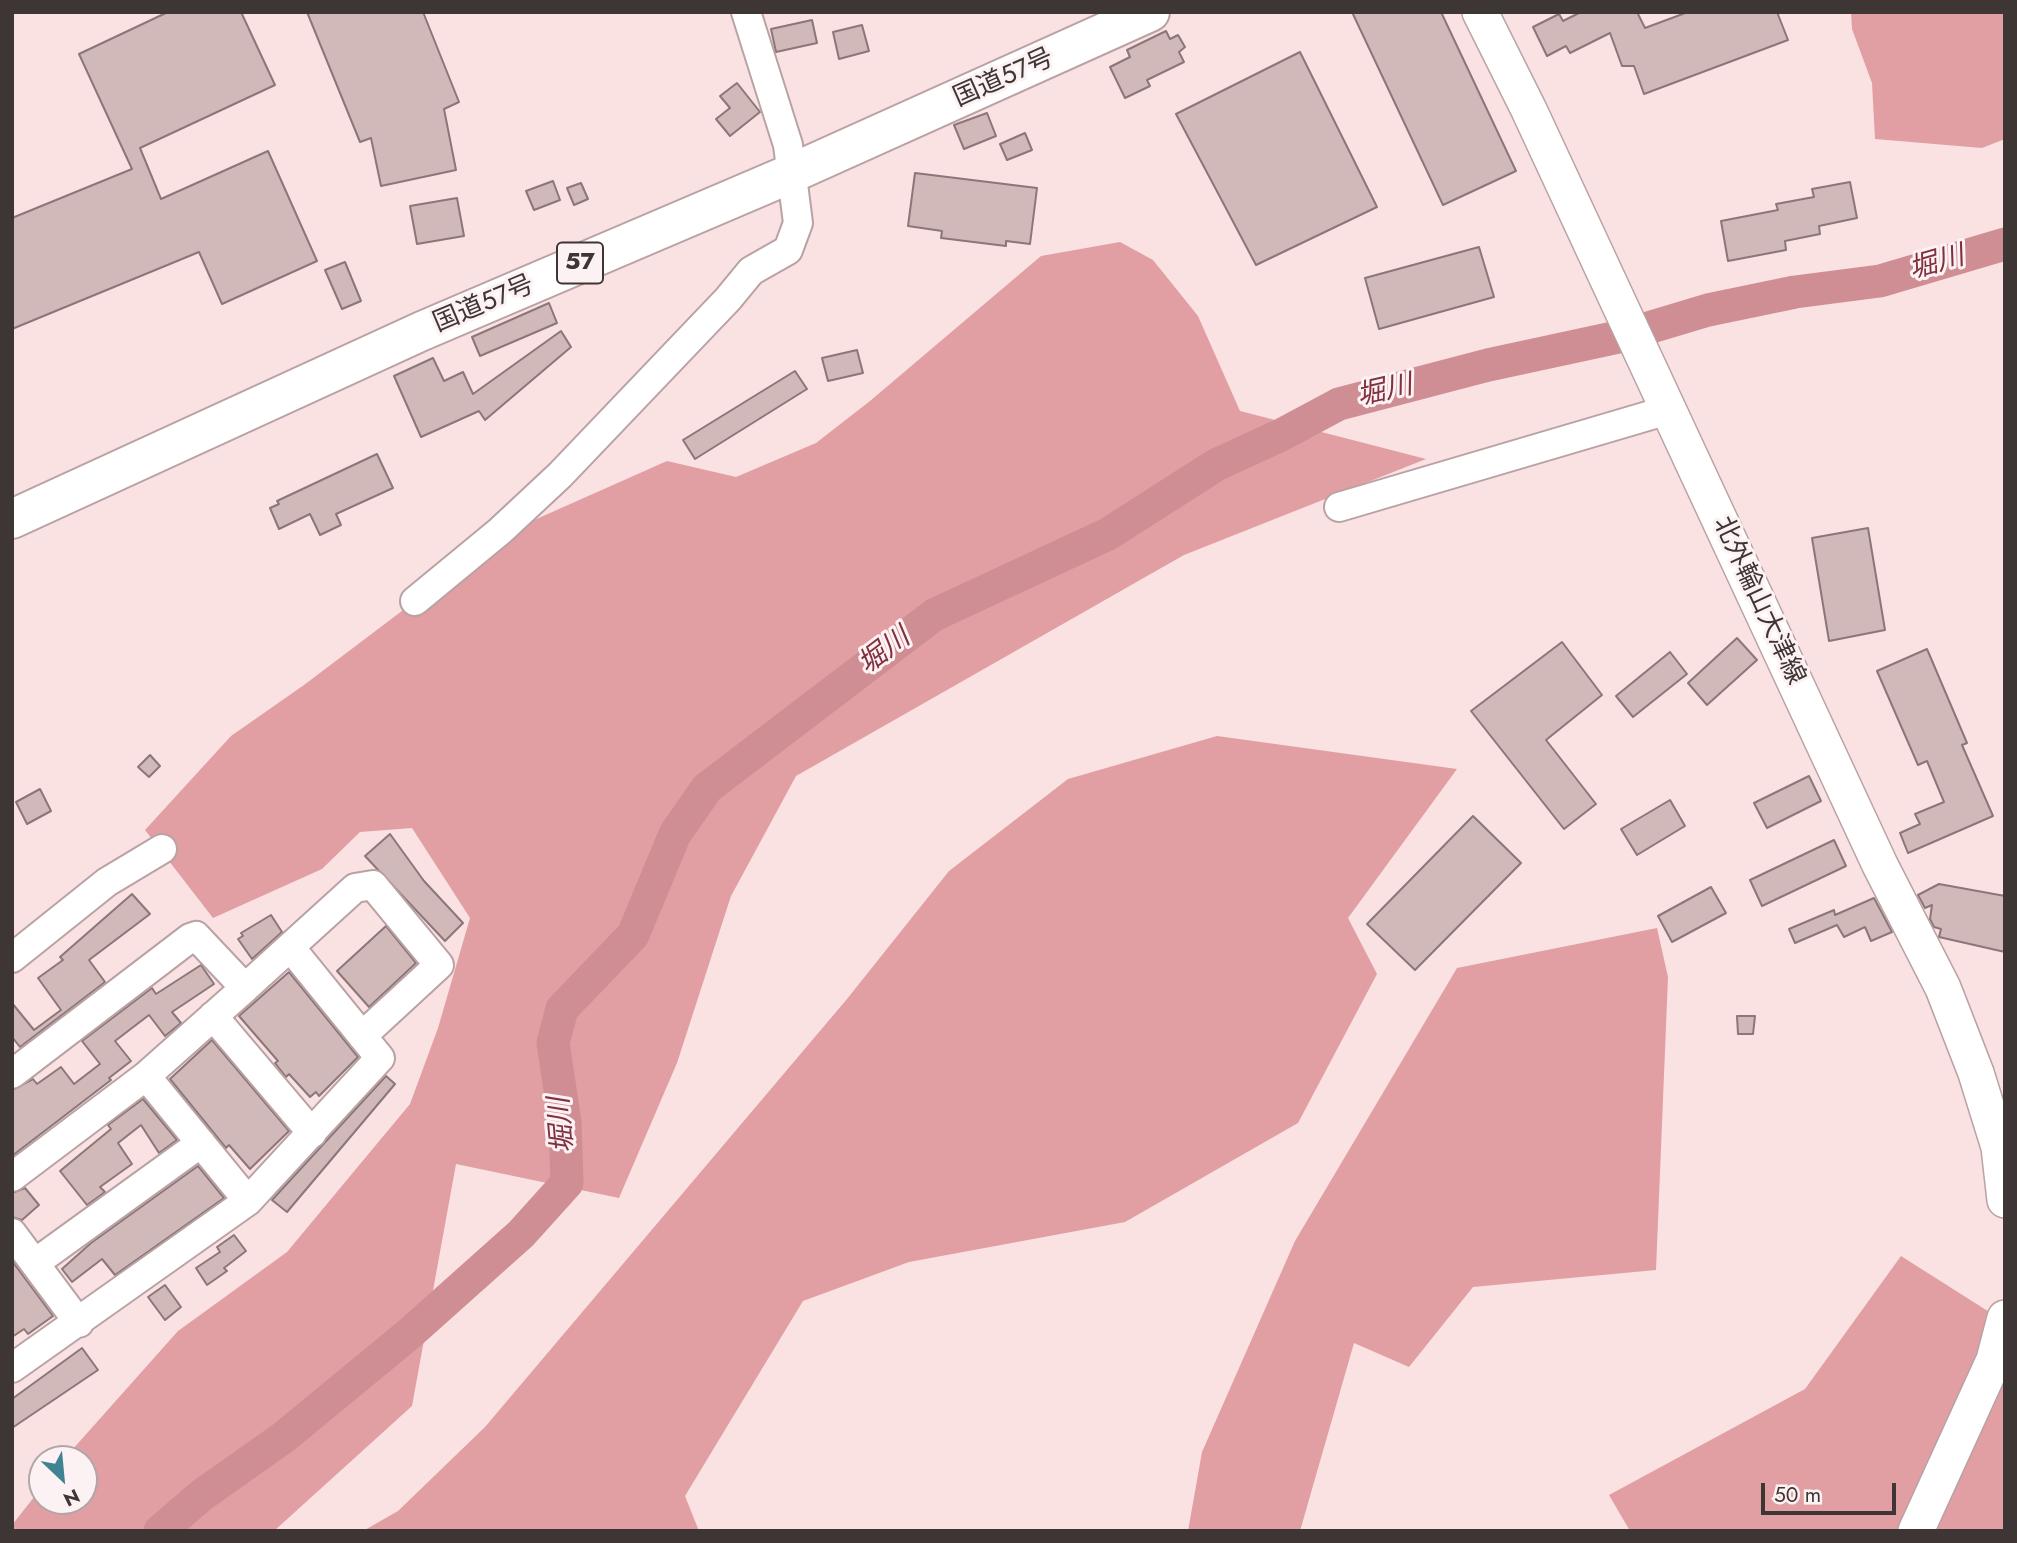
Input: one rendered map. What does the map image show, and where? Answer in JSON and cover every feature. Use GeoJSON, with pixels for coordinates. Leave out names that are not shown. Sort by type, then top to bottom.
{"type":"FeatureCollection","features":[{"type":"Feature","properties":{"kind":"highway","name":"国道57号"},"geometry":{"type":"LineString","coordinates":[[12,519],[422,331],[1094,12]]}},
{"type":"Feature","properties":{"kind":"highway","name":"国道57号"},"geometry":{"type":"LineString","coordinates":[[12,490],[410,310],[575,241],[789,159],[1150,12]]}},
{"type":"Feature","properties":{"kind":"main road","name":"北外輪山大津線"},"geometry":{"type":"LineString","coordinates":[[1480,12],[1529,110],[1880,865],[1942,988],[1994,1123],[2005,1200]]}},
{"type":"Feature","properties":{"kind":"main road"},"geometry":{"type":"LineString","coordinates":[[1916,1531],[1994,1360],[2005,1318]]}},
{"type":"Feature","properties":{"kind":"street"},"geometry":{"type":"LineString","coordinates":[[415,601],[500,531],[560,475],[729,299],[751,271],[788,250],[798,223],[789,159],[746,12]]}},
{"type":"Feature","properties":{"kind":"street"},"geometry":{"type":"LineString","coordinates":[[1339,507],[1668,410]]}},
{"type":"Feature","properties":{"kind":"street"},"geometry":{"type":"LineString","coordinates":[[12,958],[107,882],[155,859],[12,976]]}},
{"type":"Feature","properties":{"kind":"street"},"geometry":{"type":"LineString","coordinates":[[12,1177],[146,1076],[355,888],[373,886],[439,965],[362,1036]]}},
{"type":"Feature","properties":{"kind":"street"},"geometry":{"type":"LineString","coordinates":[[12,1074],[190,938],[197,936],[245,988]]}},
{"type":"Feature","properties":{"kind":"street"},"geometry":{"type":"LineString","coordinates":[[12,1368],[248,1202],[380,1058],[290,947]]}},
{"type":"Feature","properties":{"kind":"street"},"geometry":{"type":"LineString","coordinates":[[214,1016],[312,1133]]}},
{"type":"Feature","properties":{"kind":"street"},"geometry":{"type":"LineString","coordinates":[[146,1076],[248,1202]]}},
{"type":"Feature","properties":{"kind":"street"},"geometry":{"type":"LineString","coordinates":[[35,1263],[201,1143]]}},
{"type":"Feature","properties":{"kind":"street"},"geometry":{"type":"LineString","coordinates":[[12,1233],[79,1323]]}},
{"type":"Feature","properties":{"kind":"shaded area"},"geometry":{"type":"Polygon","coordinates":[[[1851,12],[2005,12],[2005,139],[1982,148],[1875,139],[1872,83],[1852,29],[1851,12]]]}},
{"type":"Feature","properties":{"kind":"shaded area"},"geometry":{"type":"Polygon","coordinates":[[[1120,242],[1153,260],[1198,316],[1240,411],[1426,459],[1184,555],[796,776],[731,896],[677,1063],[619,1198],[456,1164],[412,1406],[274,1531],[12,1531],[12,1525],[28,1505],[28,1515],[98,1515],[98,1445],[76,1445],[178,1331],[287,1252],[410,1104],[438,1028],[470,918],[412,828],[360,832],[322,869],[213,918],[145,830],[231,736],[304,685],[505,533],[667,461],[736,477],[816,443],[870,401],[1041,256],[1120,242]]]}},
{"type":"Feature","properties":{"kind":"shaded area"},"geometry":{"type":"Polygon","coordinates":[[[1217,736],[1457,769],[1348,918],[1377,974],[1298,1123],[1125,1222],[909,1262],[803,1301],[685,1496],[699,1531],[363,1531],[398,1511],[485,1427],[847,999],[949,871],[1068,779],[1217,736]]]}},
{"type":"Feature","properties":{"kind":"shaded area"},"geometry":{"type":"Polygon","coordinates":[[[1657,928],[1668,977],[1656,1270],[1473,1287],[1409,1367],[1354,1343],[1300,1531],[1188,1531],[1202,1452],[1295,1241],[1457,968],[1657,928]]]}},
{"type":"Feature","properties":{"kind":"shaded area"},"geometry":{"type":"Polygon","coordinates":[[[1901,1256],[2005,1322],[2005,1531],[1630,1531],[1609,1495],[1805,1389],[1901,1256]]]}},
{"type":"Feature","properties":{"kind":"building"},"geometry":{"type":"Polygon","coordinates":[[[168,12],[241,12],[275,85],[140,148],[161,199],[268,151],[317,261],[222,304],[199,252],[12,329],[12,218],[132,169],[79,54],[168,12]]]}},
{"type":"Feature","properties":{"kind":"building"},"geometry":{"type":"Polygon","coordinates":[[[307,12],[423,12],[459,102],[444,109],[456,170],[381,186],[371,138],[360,142],[307,12]]]}},
{"type":"Feature","properties":{"kind":"building"},"geometry":{"type":"Polygon","coordinates":[[[1352,12],[1441,12],[1516,171],[1443,205],[1352,12]]]}},
{"type":"Feature","properties":{"kind":"building"},"geometry":{"type":"Polygon","coordinates":[[[1581,12],[1637,12],[1645,28],[1688,12],[1777,12],[1788,40],[1644,94],[1634,66],[1622,66],[1610,33],[1570,53],[1566,46],[1547,56],[1533,27],[1559,14],[1563,21],[1581,12]]]}},
{"type":"Feature","properties":{"kind":"building"},"geometry":{"type":"Polygon","coordinates":[[[812,20],[817,43],[776,52],[771,29],[812,20]]]}},
{"type":"Feature","properties":{"kind":"building"},"geometry":{"type":"Polygon","coordinates":[[[862,25],[869,51],[839,59],[833,32],[862,25]]]}},
{"type":"Feature","properties":{"kind":"building"},"geometry":{"type":"Polygon","coordinates":[[[1166,31],[1170,39],[1178,35],[1185,47],[1179,52],[1184,62],[1147,80],[1150,86],[1125,98],[1110,67],[1130,57],[1127,50],[1166,31]]]}},
{"type":"Feature","properties":{"kind":"building"},"geometry":{"type":"Polygon","coordinates":[[[1300,52],[1377,207],[1256,265],[1176,114],[1300,52]]]}},
{"type":"Feature","properties":{"kind":"building"},"geometry":{"type":"Polygon","coordinates":[[[737,83],[760,112],[730,136],[716,119],[730,108],[720,96],[737,83]]]}},
{"type":"Feature","properties":{"kind":"building"},"geometry":{"type":"Polygon","coordinates":[[[987,113],[996,136],[964,149],[954,125],[987,113]]]}},
{"type":"Feature","properties":{"kind":"building"},"geometry":{"type":"Polygon","coordinates":[[[1025,133],[1032,150],[1007,160],[1000,144],[1025,133]]]}},
{"type":"Feature","properties":{"kind":"building"},"geometry":{"type":"Polygon","coordinates":[[[915,173],[1037,188],[1030,244],[1006,241],[1006,246],[941,238],[942,231],[908,226],[915,173]]]}},
{"type":"Feature","properties":{"kind":"building"},"geometry":{"type":"Polygon","coordinates":[[[553,181],[560,200],[534,210],[526,191],[553,181]]]}},
{"type":"Feature","properties":{"kind":"building"},"geometry":{"type":"Polygon","coordinates":[[[1850,182],[1857,218],[1819,226],[1820,234],[1785,241],[1786,250],[1728,261],[1721,221],[1778,210],[1776,204],[1814,197],[1812,189],[1850,182]]]}},
{"type":"Feature","properties":{"kind":"building"},"geometry":{"type":"Polygon","coordinates":[[[581,183],[588,199],[574,205],[567,188],[581,183]]]}},
{"type":"Feature","properties":{"kind":"building"},"geometry":{"type":"Polygon","coordinates":[[[457,198],[464,236],[417,244],[410,206],[457,198]]]}},
{"type":"Feature","properties":{"kind":"building"},"geometry":{"type":"Polygon","coordinates":[[[1479,247],[1494,297],[1379,329],[1365,278],[1479,247]]]}},
{"type":"Feature","properties":{"kind":"building"},"geometry":{"type":"Polygon","coordinates":[[[345,262],[361,301],[342,309],[325,270],[345,262]]]}},
{"type":"Feature","properties":{"kind":"building"},"geometry":{"type":"Polygon","coordinates":[[[549,303],[557,323],[480,356],[472,337],[549,303]]]}},
{"type":"Feature","properties":{"kind":"building"},"geometry":{"type":"Polygon","coordinates":[[[561,331],[571,347],[485,420],[479,411],[421,437],[394,376],[433,358],[444,381],[463,372],[473,394],[561,331]]]}},
{"type":"Feature","properties":{"kind":"building"},"geometry":{"type":"Polygon","coordinates":[[[857,350],[863,373],[828,381],[822,358],[857,350]]]}},
{"type":"Feature","properties":{"kind":"building"},"geometry":{"type":"Polygon","coordinates":[[[795,371],[807,389],[695,459],[683,440],[795,371]]]}},
{"type":"Feature","properties":{"kind":"building"},"geometry":{"type":"Polygon","coordinates":[[[377,454],[393,488],[336,514],[341,525],[320,535],[310,514],[279,529],[270,508],[279,504],[277,501],[377,454]]]}},
{"type":"Feature","properties":{"kind":"building"},"geometry":{"type":"Polygon","coordinates":[[[1868,528],[1885,630],[1829,641],[1812,538],[1868,528]]]}},
{"type":"Feature","properties":{"kind":"building"},"geometry":{"type":"Polygon","coordinates":[[[1737,638],[1757,660],[1707,705],[1688,683],[1737,638]]]}},
{"type":"Feature","properties":{"kind":"building"},"geometry":{"type":"Polygon","coordinates":[[[1562,642],[1602,695],[1546,740],[1596,804],[1564,829],[1471,711],[1562,642]]]}},
{"type":"Feature","properties":{"kind":"building"},"geometry":{"type":"Polygon","coordinates":[[[1927,649],[1967,743],[1962,745],[1993,816],[1908,853],[1900,833],[1920,824],[1915,814],[1944,802],[1927,761],[1918,765],[1877,671],[1927,649]]]}},
{"type":"Feature","properties":{"kind":"building"},"geometry":{"type":"Polygon","coordinates":[[[1670,652],[1687,674],[1633,717],[1616,696],[1670,652]]]}},
{"type":"Feature","properties":{"kind":"building"},"geometry":{"type":"Polygon","coordinates":[[[150,755],[160,766],[149,777],[138,767],[150,755]]]}},
{"type":"Feature","properties":{"kind":"building"},"geometry":{"type":"Polygon","coordinates":[[[1809,776],[1821,801],[1767,828],[1754,803],[1809,776]]]}},
{"type":"Feature","properties":{"kind":"building"},"geometry":{"type":"Polygon","coordinates":[[[40,789],[51,811],[27,824],[16,802],[40,789]]]}},
{"type":"Feature","properties":{"kind":"building"},"geometry":{"type":"Polygon","coordinates":[[[1670,800],[1685,826],[1637,855],[1621,829],[1670,800]]]}},
{"type":"Feature","properties":{"kind":"building"},"geometry":{"type":"Polygon","coordinates":[[[1473,816],[1521,863],[1415,970],[1367,924],[1473,816]]]}},
{"type":"Feature","properties":{"kind":"building"},"geometry":{"type":"Polygon","coordinates":[[[390,834],[424,881],[463,923],[445,941],[365,856],[390,834]]]}},
{"type":"Feature","properties":{"kind":"building"},"geometry":{"type":"Polygon","coordinates":[[[1834,840],[1846,866],[1762,906],[1750,880],[1834,840]]]}},
{"type":"Feature","properties":{"kind":"building"},"geometry":{"type":"Polygon","coordinates":[[[1939,884],[2005,896],[2005,952],[1939,937],[1941,929],[1934,927],[1930,919],[1932,905],[1925,908],[1918,895],[1939,884]]]}},
{"type":"Feature","properties":{"kind":"building"},"geometry":{"type":"Polygon","coordinates":[[[1711,887],[1726,913],[1672,942],[1658,916],[1711,887]]]}},
{"type":"Feature","properties":{"kind":"building"},"geometry":{"type":"Polygon","coordinates":[[[132,894],[150,914],[89,960],[105,982],[20,1047],[12,1037],[12,1003],[34,1030],[61,1010],[38,978],[63,960],[60,957],[132,894]]]}},
{"type":"Feature","properties":{"kind":"building"},"geometry":{"type":"Polygon","coordinates":[[[1874,898],[1892,932],[1871,941],[1865,927],[1844,937],[1837,925],[1795,943],[1789,929],[1834,910],[1835,915],[1874,898]]]}},
{"type":"Feature","properties":{"kind":"building"},"geometry":{"type":"Polygon","coordinates":[[[271,915],[282,932],[252,959],[238,939],[243,936],[241,933],[271,915]]]}},
{"type":"Feature","properties":{"kind":"building"},"geometry":{"type":"Polygon","coordinates":[[[386,926],[416,963],[369,1007],[337,971],[386,926]]]}},
{"type":"Feature","properties":{"kind":"building"},"geometry":{"type":"Polygon","coordinates":[[[201,965],[214,984],[172,1012],[181,1023],[165,1036],[149,1015],[115,1041],[131,1061],[109,1078],[111,1080],[12,1156],[12,1090],[33,1079],[37,1084],[61,1067],[74,1084],[100,1064],[82,1041],[152,988],[156,994],[201,965]]]}},
{"type":"Feature","properties":{"kind":"building"},"geometry":{"type":"Polygon","coordinates":[[[289,972],[358,1057],[319,1096],[316,1092],[310,1097],[289,1074],[286,1077],[275,1063],[278,1061],[239,1016],[289,972]]]}},
{"type":"Feature","properties":{"kind":"building"},"geometry":{"type":"Polygon","coordinates":[[[1737,1016],[1755,1016],[1753,1034],[1738,1034],[1737,1016]]]}},
{"type":"Feature","properties":{"kind":"building"},"geometry":{"type":"Polygon","coordinates":[[[212,1040],[289,1131],[250,1169],[229,1145],[226,1148],[170,1079],[212,1040]]]}},
{"type":"Feature","properties":{"kind":"building"},"geometry":{"type":"Polygon","coordinates":[[[386,1076],[395,1084],[287,1212],[272,1200],[386,1076]]]}},
{"type":"Feature","properties":{"kind":"building"},"geometry":{"type":"Polygon","coordinates":[[[143,1099],[177,1140],[159,1153],[141,1125],[118,1143],[132,1164],[100,1187],[105,1192],[87,1205],[60,1171],[111,1129],[108,1125],[143,1099]]]}},
{"type":"Feature","properties":{"kind":"building"},"geometry":{"type":"Polygon","coordinates":[[[198,1166],[224,1198],[115,1275],[102,1259],[72,1282],[62,1269],[91,1243],[198,1166]]]}},
{"type":"Feature","properties":{"kind":"building"},"geometry":{"type":"Polygon","coordinates":[[[25,1188],[39,1205],[22,1220],[12,1217],[12,1193],[25,1188]]]}},
{"type":"Feature","properties":{"kind":"building"},"geometry":{"type":"Polygon","coordinates":[[[234,1235],[246,1251],[224,1268],[227,1271],[207,1285],[196,1268],[220,1252],[217,1247],[234,1235]]]}},
{"type":"Feature","properties":{"kind":"building"},"geometry":{"type":"Polygon","coordinates":[[[12,1261],[53,1316],[28,1334],[24,1329],[12,1337],[12,1261]]]}},
{"type":"Feature","properties":{"kind":"building"},"geometry":{"type":"Polygon","coordinates":[[[165,1285],[181,1307],[165,1320],[148,1297],[165,1285]]]}},
{"type":"Feature","properties":{"kind":"building"},"geometry":{"type":"Polygon","coordinates":[[[82,1348],[98,1370],[12,1428],[12,1399],[82,1348]]]}},
{"type":"Feature","properties":{"kind":"waterway","name":"堀川"},"geometry":{"type":"LineString","coordinates":[[160,1531],[202,1495],[284,1437],[409,1334],[521,1234],[567,1183],[565,1122],[553,1043],[562,1009],[633,935],[675,834],[707,788],[934,615],[1108,534],[1216,465],[1339,404],[1488,365],[1618,337],[1708,310],[1795,292],[1880,281],[2005,244]]}}]}
